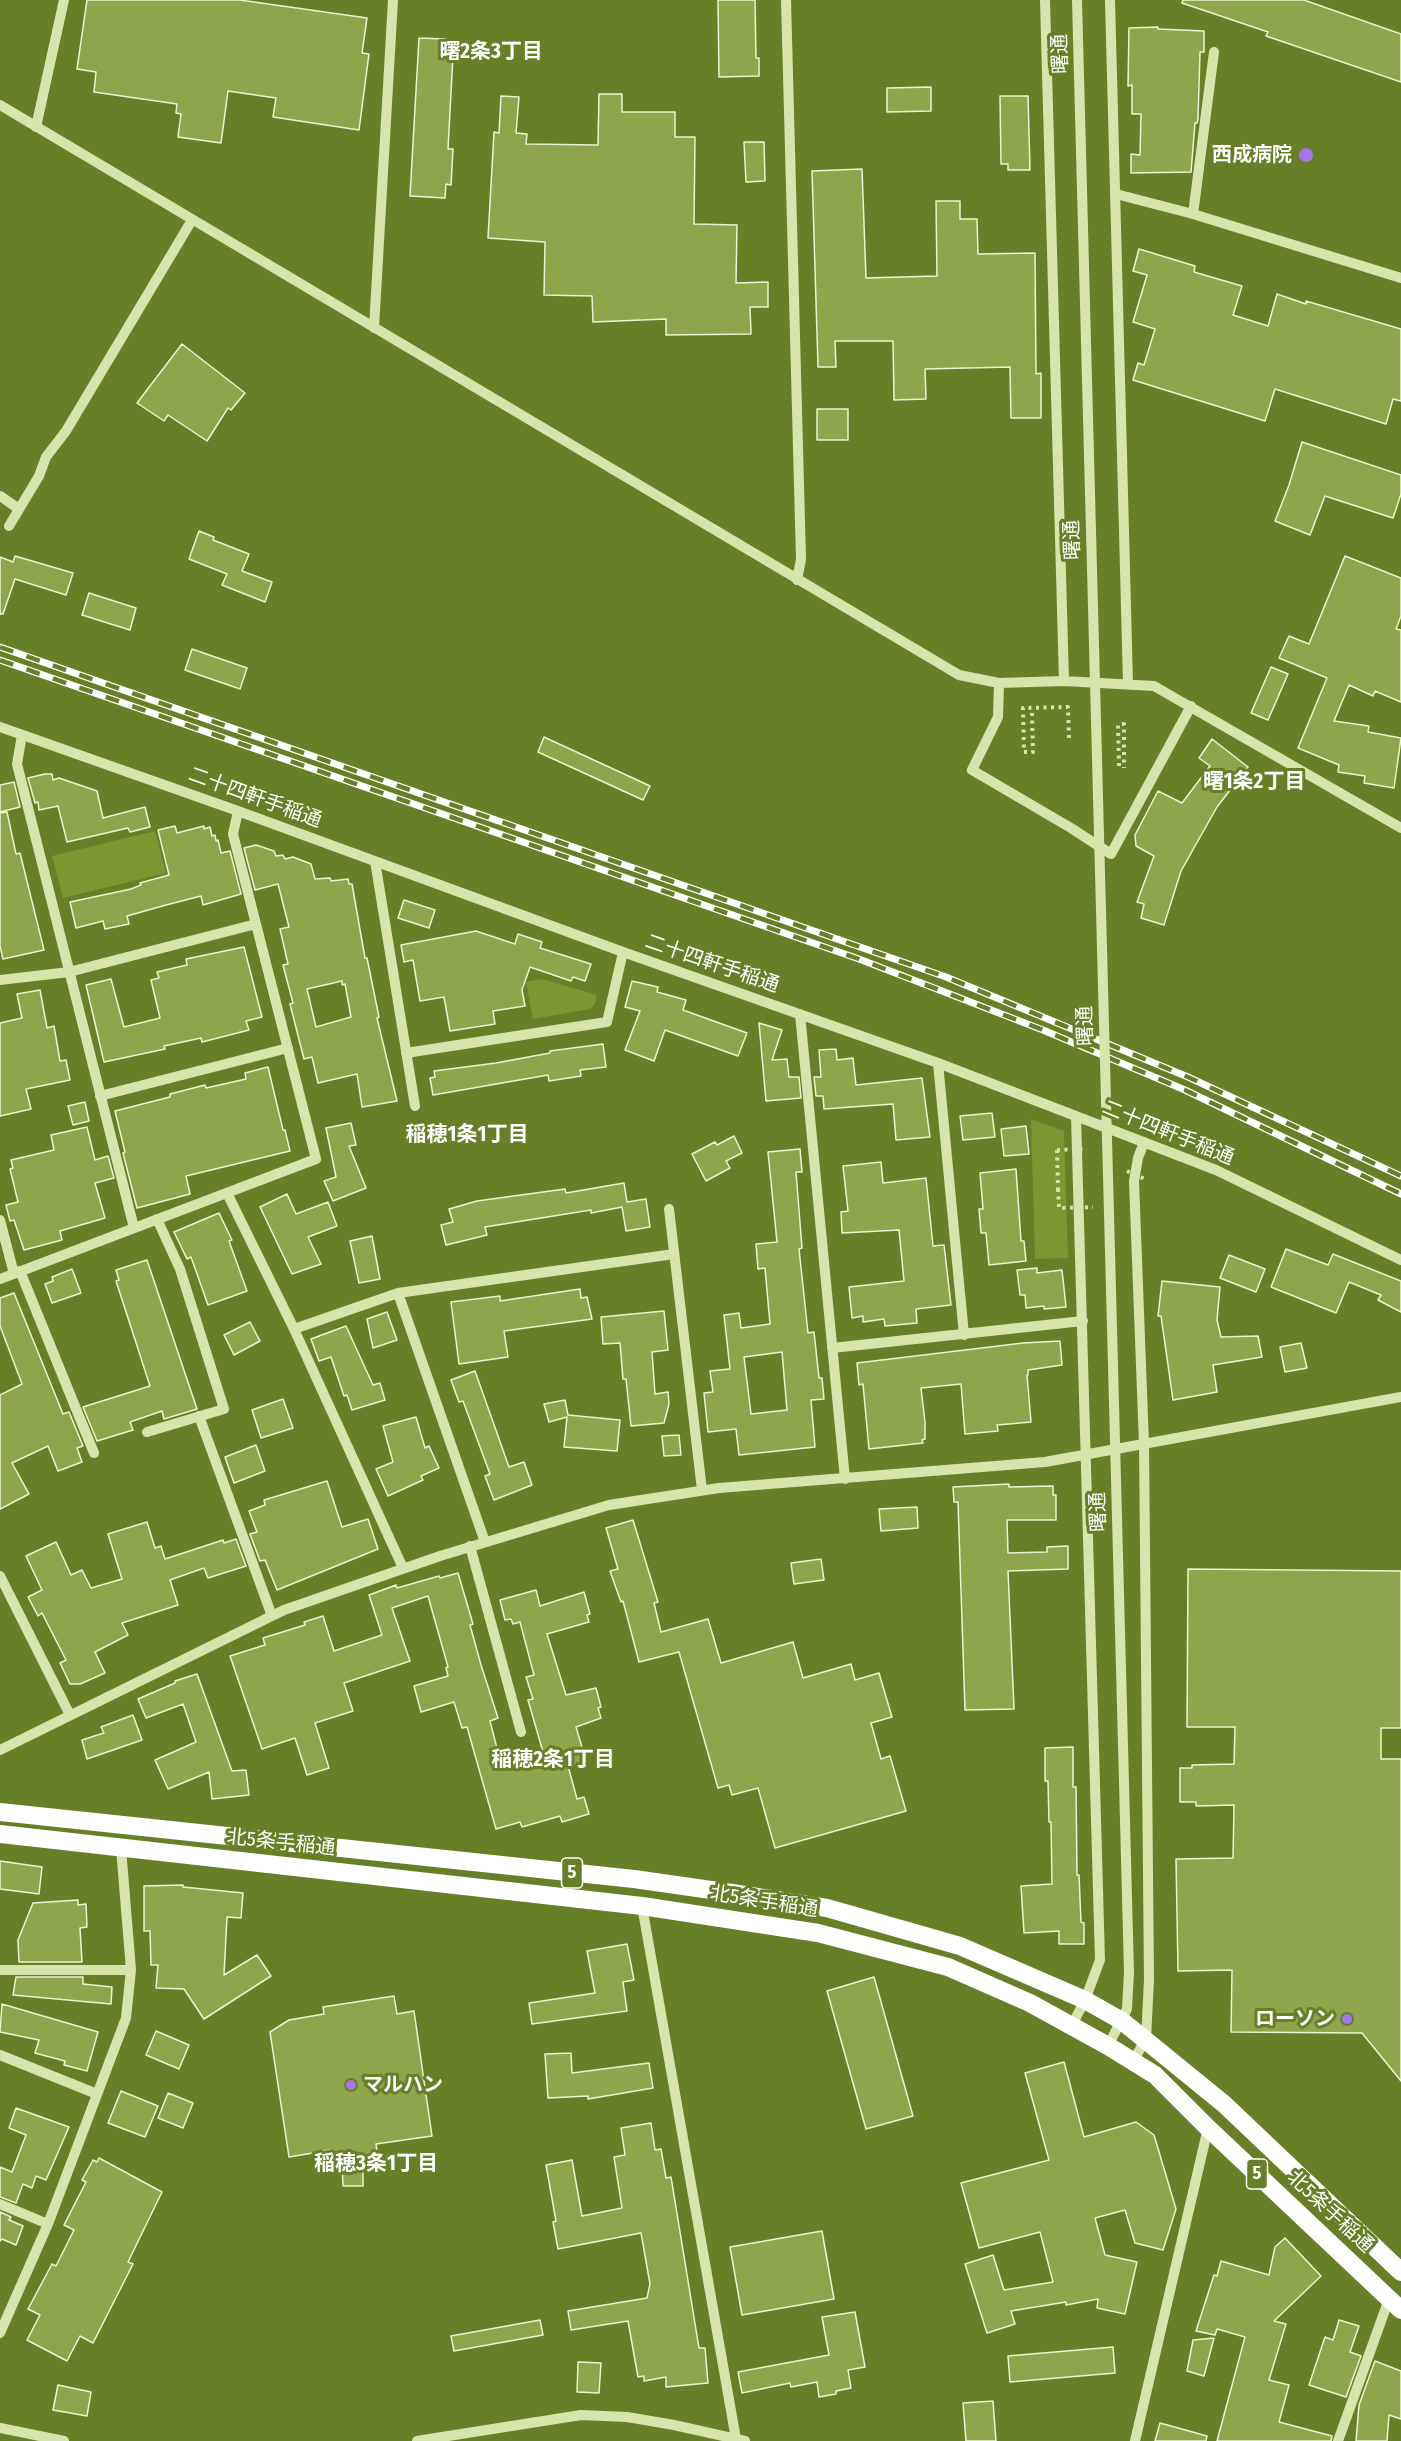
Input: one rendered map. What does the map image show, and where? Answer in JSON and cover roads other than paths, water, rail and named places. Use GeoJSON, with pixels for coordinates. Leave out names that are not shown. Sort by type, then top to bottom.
{"type":"FeatureCollection","features":[{"type":"Feature","properties":{"kind":"highway","name":"北5条手稲通"},"geometry":{"type":"LineString","coordinates":[[0,1812],[634,1879],[827,1908],[960,1946],[1085,2000],[1122,2021],[1224,2104],[1401,2272]]}},
{"type":"Feature","properties":{"kind":"highway","name":"北5条手稲通"},"geometry":{"type":"LineString","coordinates":[[0,1834],[642,1906],[818,1933],[948,1967],[1030,2003],[1072,2025],[1155,2075],[1395,2304]]}},
{"type":"Feature","properties":{"kind":"street"},"geometry":{"type":"LineString","coordinates":[[36,127],[64,0]]}},
{"type":"Feature","properties":{"kind":"street"},"geometry":{"type":"LineString","coordinates":[[374,328],[393,0]]}},
{"type":"Feature","properties":{"kind":"street"},"geometry":{"type":"LineString","coordinates":[[786,0],[801,559],[797,580]]}},
{"type":"Feature","properties":{"kind":"street"},"geometry":{"type":"LineString","coordinates":[[1045,0],[1064,681]]}},
{"type":"Feature","properties":{"kind":"street","name":"曙通"},"geometry":{"type":"LineString","coordinates":[[1077,0],[1129,1972],[1127,2009],[1108,2046]]}},
{"type":"Feature","properties":{"kind":"street"},"geometry":{"type":"LineString","coordinates":[[1110,0],[1128,683]]}},
{"type":"Feature","properties":{"kind":"street"},"geometry":{"type":"LineString","coordinates":[[1193,214],[1214,52]]}},
{"type":"Feature","properties":{"kind":"street"},"geometry":{"type":"LineString","coordinates":[[0,105],[959,675],[999,683],[1064,681],[1154,686],[1401,828]]}},
{"type":"Feature","properties":{"kind":"street"},"geometry":{"type":"LineString","coordinates":[[1116,194],[1193,214],[1401,278]]}},
{"type":"Feature","properties":{"kind":"street"},"geometry":{"type":"LineString","coordinates":[[9,526],[39,476],[46,457],[66,431],[192,220]]}},
{"type":"Feature","properties":{"kind":"street"},"geometry":{"type":"LineString","coordinates":[[0,496],[19,510]]}},
{"type":"Feature","properties":{"kind":"street"},"geometry":{"type":"LineString","coordinates":[[999,683],[998,717],[972,770],[1111,854],[1191,706]]}},
{"type":"Feature","properties":{"kind":"street","name":"二十四軒手稲通"},"geometry":{"type":"LineString","coordinates":[[0,728],[238,811],[623,952],[938,1063],[1216,1170],[1401,1260]]}},
{"type":"Feature","properties":{"kind":"street"},"geometry":{"type":"LineString","coordinates":[[22,735],[17,764],[134,1228]]}},
{"type":"Feature","properties":{"kind":"street"},"geometry":{"type":"LineString","coordinates":[[0,1279],[316,1159],[233,834],[238,811]]}},
{"type":"Feature","properties":{"kind":"street"},"geometry":{"type":"LineString","coordinates":[[375,861],[415,1106]]}},
{"type":"Feature","properties":{"kind":"street"},"geometry":{"type":"LineString","coordinates":[[0,980],[69,972],[256,924]]}},
{"type":"Feature","properties":{"kind":"street"},"geometry":{"type":"LineString","coordinates":[[406,1053],[607,1022],[623,952]]}},
{"type":"Feature","properties":{"kind":"street"},"geometry":{"type":"LineString","coordinates":[[800,1014],[845,1479]]}},
{"type":"Feature","properties":{"kind":"street"},"geometry":{"type":"LineString","coordinates":[[100,1096],[288,1048]]}},
{"type":"Feature","properties":{"kind":"street"},"geometry":{"type":"LineString","coordinates":[[938,1063],[964,1335]]}},
{"type":"Feature","properties":{"kind":"street"},"geometry":{"type":"LineString","coordinates":[[1072,2025],[1085,2000],[1100,1960],[1076,1116]]}},
{"type":"Feature","properties":{"kind":"street"},"geometry":{"type":"LineString","coordinates":[[1133,2061],[1146,2039],[1149,1980],[1144,1444],[1134,1181],[1138,1158],[1144,1142]]}},
{"type":"Feature","properties":{"kind":"street"},"geometry":{"type":"LineString","coordinates":[[227,1193],[294,1329],[403,1568]]}},
{"type":"Feature","properties":{"kind":"street"},"geometry":{"type":"LineString","coordinates":[[669,1209],[702,1490]]}},
{"type":"Feature","properties":{"kind":"street"},"geometry":{"type":"LineString","coordinates":[[147,1432],[224,1409],[180,1269],[157,1219]]}},
{"type":"Feature","properties":{"kind":"street"},"geometry":{"type":"LineString","coordinates":[[0,1220],[17,1272],[94,1454]]}},
{"type":"Feature","properties":{"kind":"street"},"geometry":{"type":"LineString","coordinates":[[294,1329],[398,1293],[674,1254]]}},
{"type":"Feature","properties":{"kind":"street"},"geometry":{"type":"LineString","coordinates":[[398,1293],[485,1542]]}},
{"type":"Feature","properties":{"kind":"street"},"geometry":{"type":"LineString","coordinates":[[832,1348],[1083,1322]]}},
{"type":"Feature","properties":{"kind":"street"},"geometry":{"type":"LineString","coordinates":[[0,1750],[272,1616],[403,1568],[609,1505],[702,1490],[1045,1462],[1401,1398]]}},
{"type":"Feature","properties":{"kind":"street"},"geometry":{"type":"LineString","coordinates":[[199,1416],[272,1616]]}},
{"type":"Feature","properties":{"kind":"street"},"geometry":{"type":"LineString","coordinates":[[470,1546],[521,1732]]}},
{"type":"Feature","properties":{"kind":"street"},"geometry":{"type":"LineString","coordinates":[[0,1576],[70,1715]]}},
{"type":"Feature","properties":{"kind":"street"},"geometry":{"type":"LineString","coordinates":[[0,2333],[48,2224],[126,2019],[131,1970],[121,1848]]}},
{"type":"Feature","properties":{"kind":"street"},"geometry":{"type":"LineString","coordinates":[[417,2441],[582,2415],[639,2419],[741,2440],[642,1906]]}},
{"type":"Feature","properties":{"kind":"street"},"geometry":{"type":"LineString","coordinates":[[0,1970],[131,1970]]}},
{"type":"Feature","properties":{"kind":"street"},"geometry":{"type":"LineString","coordinates":[[0,2055],[97,2094]]}},
{"type":"Feature","properties":{"kind":"street"},"geometry":{"type":"LineString","coordinates":[[1135,2441],[1208,2128]]}},
{"type":"Feature","properties":{"kind":"street"},"geometry":{"type":"LineString","coordinates":[[0,2204],[48,2224]]}},
{"type":"Feature","properties":{"kind":"street"},"geometry":{"type":"LineString","coordinates":[[1338,2441],[1395,2304]]}},
{"type":"Feature","properties":{"kind":"street"},"geometry":{"type":"LineString","coordinates":[[0,2428],[64,2441]]}},
{"type":"Feature","properties":{"kind":"railway"},"geometry":{"type":"LineString","coordinates":[[0,647],[946,977],[1188,1077],[1401,1176]]}},
{"type":"Feature","properties":{"kind":"railway"},"geometry":{"type":"LineString","coordinates":[[0,660],[859,959],[1043,1030],[1185,1090],[1401,1194]]}},
{"type":"Feature","properties":{"kind":"place","name":"西成病院"},"geometry":{"type":"Point","coordinates":[1306,155]}},
{"type":"Feature","properties":{"kind":"place","name":"ローソン"},"geometry":{"type":"Point","coordinates":[1347,2019]}},
{"type":"Feature","properties":{"kind":"place","name":"マルハン"},"geometry":{"type":"Point","coordinates":[351,2085]}},
{"type":"Feature","properties":{"kind":"district","name":"曙2条3丁目"},"geometry":{"type":"Point","coordinates":[491,52]}},
{"type":"Feature","properties":{"kind":"district","name":"曙1条2丁目"},"geometry":{"type":"Point","coordinates":[1254,782]}},
{"type":"Feature","properties":{"kind":"district","name":"稲穂1条1丁目"},"geometry":{"type":"Point","coordinates":[467,1135]}},
{"type":"Feature","properties":{"kind":"district","name":"稲穂2条1丁目"},"geometry":{"type":"Point","coordinates":[553,1760]}},
{"type":"Feature","properties":{"kind":"district","name":"稲穂3条1丁目"},"geometry":{"type":"Point","coordinates":[376,2164]}}]}
